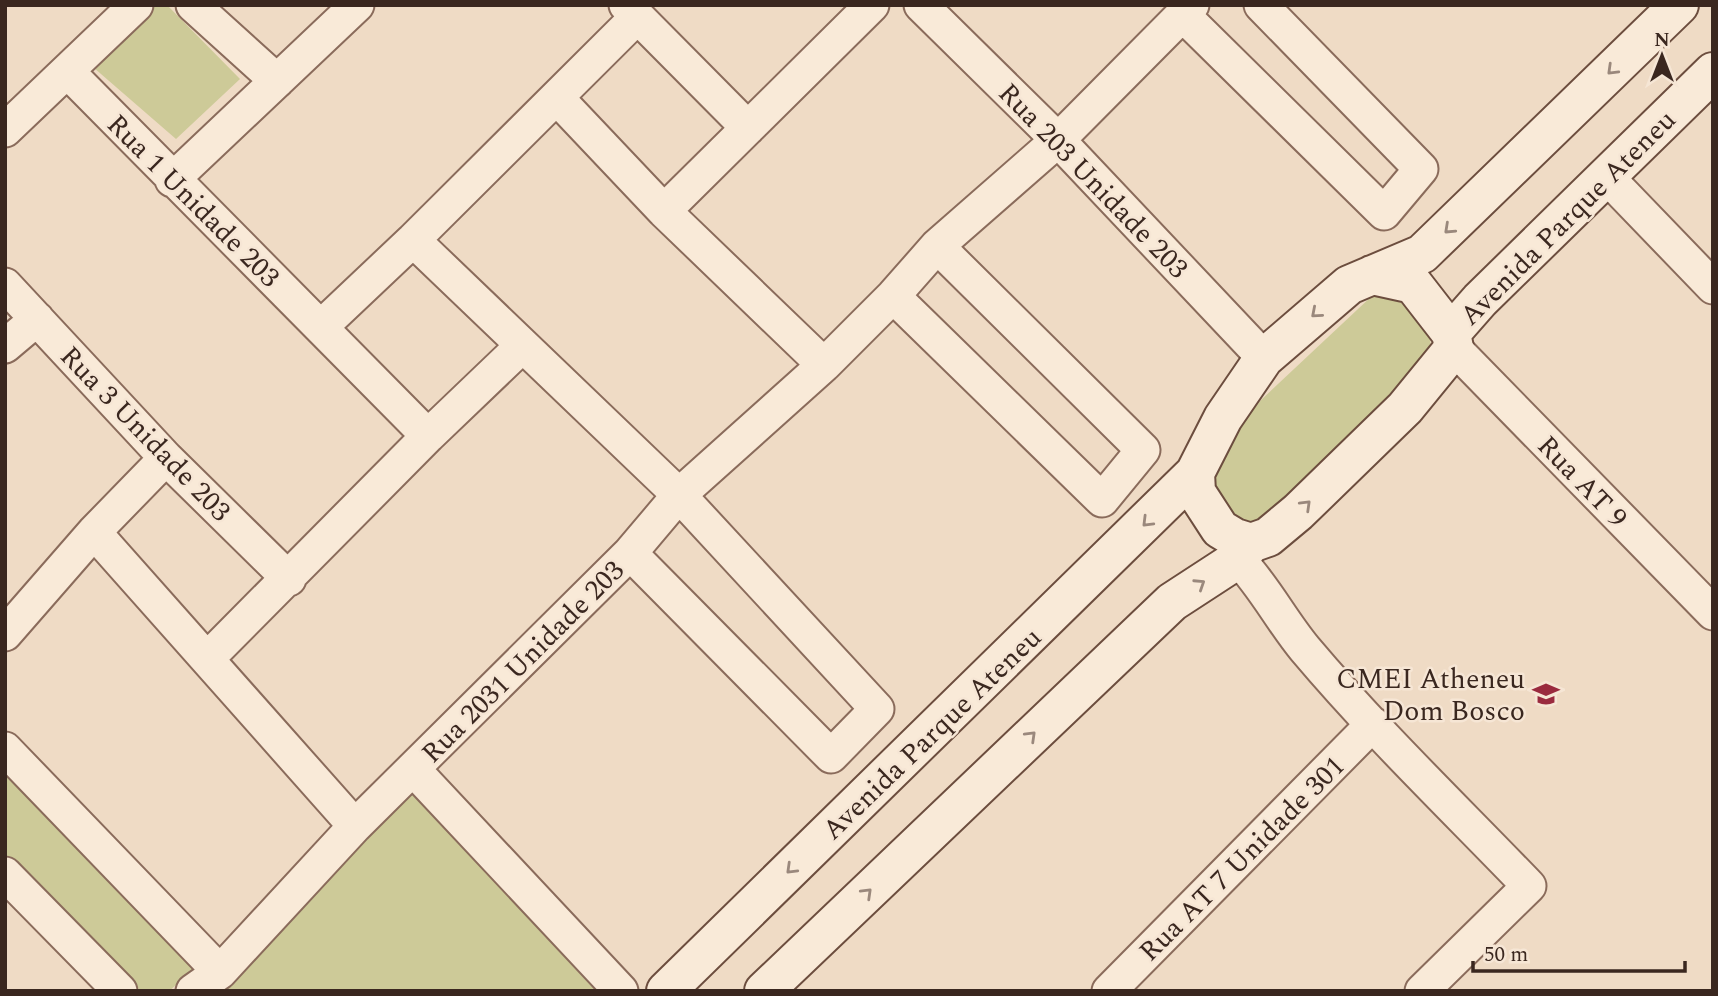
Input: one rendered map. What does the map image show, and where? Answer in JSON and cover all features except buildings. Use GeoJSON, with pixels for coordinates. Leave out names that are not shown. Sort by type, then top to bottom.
{"type":"FeatureCollection","features":[{"type":"Feature","properties":{"kind":"street"},"geometry":{"type":"LineString","coordinates":[[5,130],[136,5]]}},
{"type":"Feature","properties":{"kind":"street"},"geometry":{"type":"LineString","coordinates":[[193,5],[277,82]]}},
{"type":"Feature","properties":{"kind":"street"},"geometry":{"type":"LineString","coordinates":[[172,180],[357,5]]}},
{"type":"Feature","properties":{"kind":"street"},"geometry":{"type":"LineString","coordinates":[[664,211],[872,5]]}},
{"type":"Feature","properties":{"kind":"street","name":"Rua 203 Unidade 203"},"geometry":{"type":"LineString","coordinates":[[920,5],[1058,140],[1264,358]]}},
{"type":"Feature","properties":{"kind":"street"},"geometry":{"type":"LineString","coordinates":[[1187,10],[1384,213],[1421,169],[1261,5]]}},
{"type":"Feature","properties":{"kind":"street"},"geometry":{"type":"LineString","coordinates":[[1372,275],[1422,254],[1679,5]]}},
{"type":"Feature","properties":{"kind":"street","name":"Rua 2031 Unidade 203"},"geometry":{"type":"LineString","coordinates":[[193,991],[220,972],[355,826],[630,553],[679,495],[824,365],[893,296],[937,246],[1058,140],[1187,10]]}},
{"type":"Feature","properties":{"kind":"street"},"geometry":{"type":"LineString","coordinates":[[321,327],[557,98],[631,11],[748,128]]}},
{"type":"Feature","properties":{"kind":"street","name":"Rua 1 Unidade 203"},"geometry":{"type":"LineString","coordinates":[[68,72],[428,436]]}},
{"type":"Feature","properties":{"kind":"street","name":"Avenida Parque Ateneu"},"geometry":{"type":"LineString","coordinates":[[1244,552],[1268,537],[1298,512],[1405,408],[1480,300],[1713,72]]}},
{"type":"Feature","properties":{"kind":"street"},"geometry":{"type":"LineString","coordinates":[[557,98],[664,211],[824,365]]}},
{"type":"Feature","properties":{"kind":"street"},"geometry":{"type":"LineString","coordinates":[[1606,176],[1713,287]]}},
{"type":"Feature","properties":{"kind":"street"},"geometry":{"type":"LineString","coordinates":[[413,240],[521,347],[679,495]]}},
{"type":"Feature","properties":{"kind":"street"},"geometry":{"type":"LineString","coordinates":[[893,296],[1102,500],[1143,450],[937,246]]}},
{"type":"Feature","properties":{"kind":"street"},"geometry":{"type":"LineString","coordinates":[[1372,275],[1413,284],[1453,341]]}},
{"type":"Feature","properties":{"kind":"street","name":"Avenida Parque Ateneu"},"geometry":{"type":"LineString","coordinates":[[666,991],[1195,473],[1223,418],[1264,358],[1349,285],[1372,275]]}},
{"type":"Feature","properties":{"kind":"street","name":"Rua 3 Unidade 203"},"geometry":{"type":"LineString","coordinates":[[5,285],[166,458],[289,579]]}},
{"type":"Feature","properties":{"kind":"street"},"geometry":{"type":"LineString","coordinates":[[5,346],[37,319]]}},
{"type":"Feature","properties":{"kind":"street","name":"Rua AT 9"},"geometry":{"type":"LineString","coordinates":[[1453,341],[1713,613]]}},
{"type":"Feature","properties":{"kind":"street"},"geometry":{"type":"LineString","coordinates":[[208,658],[428,436],[521,347]]}},
{"type":"Feature","properties":{"kind":"street"},"geometry":{"type":"LineString","coordinates":[[5,634],[94,532],[166,458]]}},
{"type":"Feature","properties":{"kind":"street"},"geometry":{"type":"LineString","coordinates":[[1195,473],[1196,492],[1220,529],[1244,552],[1271,606],[1373,724],[1529,886],[1422,991]]}},
{"type":"Feature","properties":{"kind":"street","name":"Rua 2031 Unidade 203"},"geometry":{"type":"LineString","coordinates":[[630,553],[831,756],[877,709],[679,495]]}},
{"type":"Feature","properties":{"kind":"street"},"geometry":{"type":"LineString","coordinates":[[94,532],[355,826]]}},
{"type":"Feature","properties":{"kind":"street"},"geometry":{"type":"LineString","coordinates":[[765,991],[1172,602],[1244,552]]}},
{"type":"Feature","properties":{"kind":"street","name":"Rua AT 7 Unidade 301"},"geometry":{"type":"LineString","coordinates":[[1109,991],[1373,724]]}},
{"type":"Feature","properties":{"kind":"street"},"geometry":{"type":"LineString","coordinates":[[5,749],[220,972]]}},
{"type":"Feature","properties":{"kind":"street","name":"Rua 2031 Unidade 203"},"geometry":{"type":"LineString","coordinates":[[413,769],[621,991]]}},
{"type":"Feature","properties":{"kind":"street"},"geometry":{"type":"LineString","coordinates":[[5,874],[120,991]]}},
{"type":"Feature","properties":{"kind":"shaded area"},"geometry":{"type":"Polygon","coordinates":[[[149,5],[167,5],[240,79],[176,139],[86,61],[149,5]]]}},
{"type":"Feature","properties":{"kind":"shaded area"},"geometry":{"type":"Polygon","coordinates":[[[1374,294],[1399,302],[1418,313],[1428,329],[1431,356],[1276,522],[1253,525],[1225,517],[1212,497],[1209,465],[1261,400],[1374,294]]]}},
{"type":"Feature","properties":{"kind":"shaded area"},"geometry":{"type":"Polygon","coordinates":[[[5,767],[201,964],[169,991],[141,991],[5,859],[5,767]]]}},
{"type":"Feature","properties":{"kind":"shaded area"},"geometry":{"type":"Polygon","coordinates":[[[411,787],[601,991],[203,991],[411,787]]]}},
{"type":"Feature","properties":{"kind":"place","name":"CMEI Atheneu Dom Bosco"},"geometry":{"type":"Point","coordinates":[1546,694]}}]}
